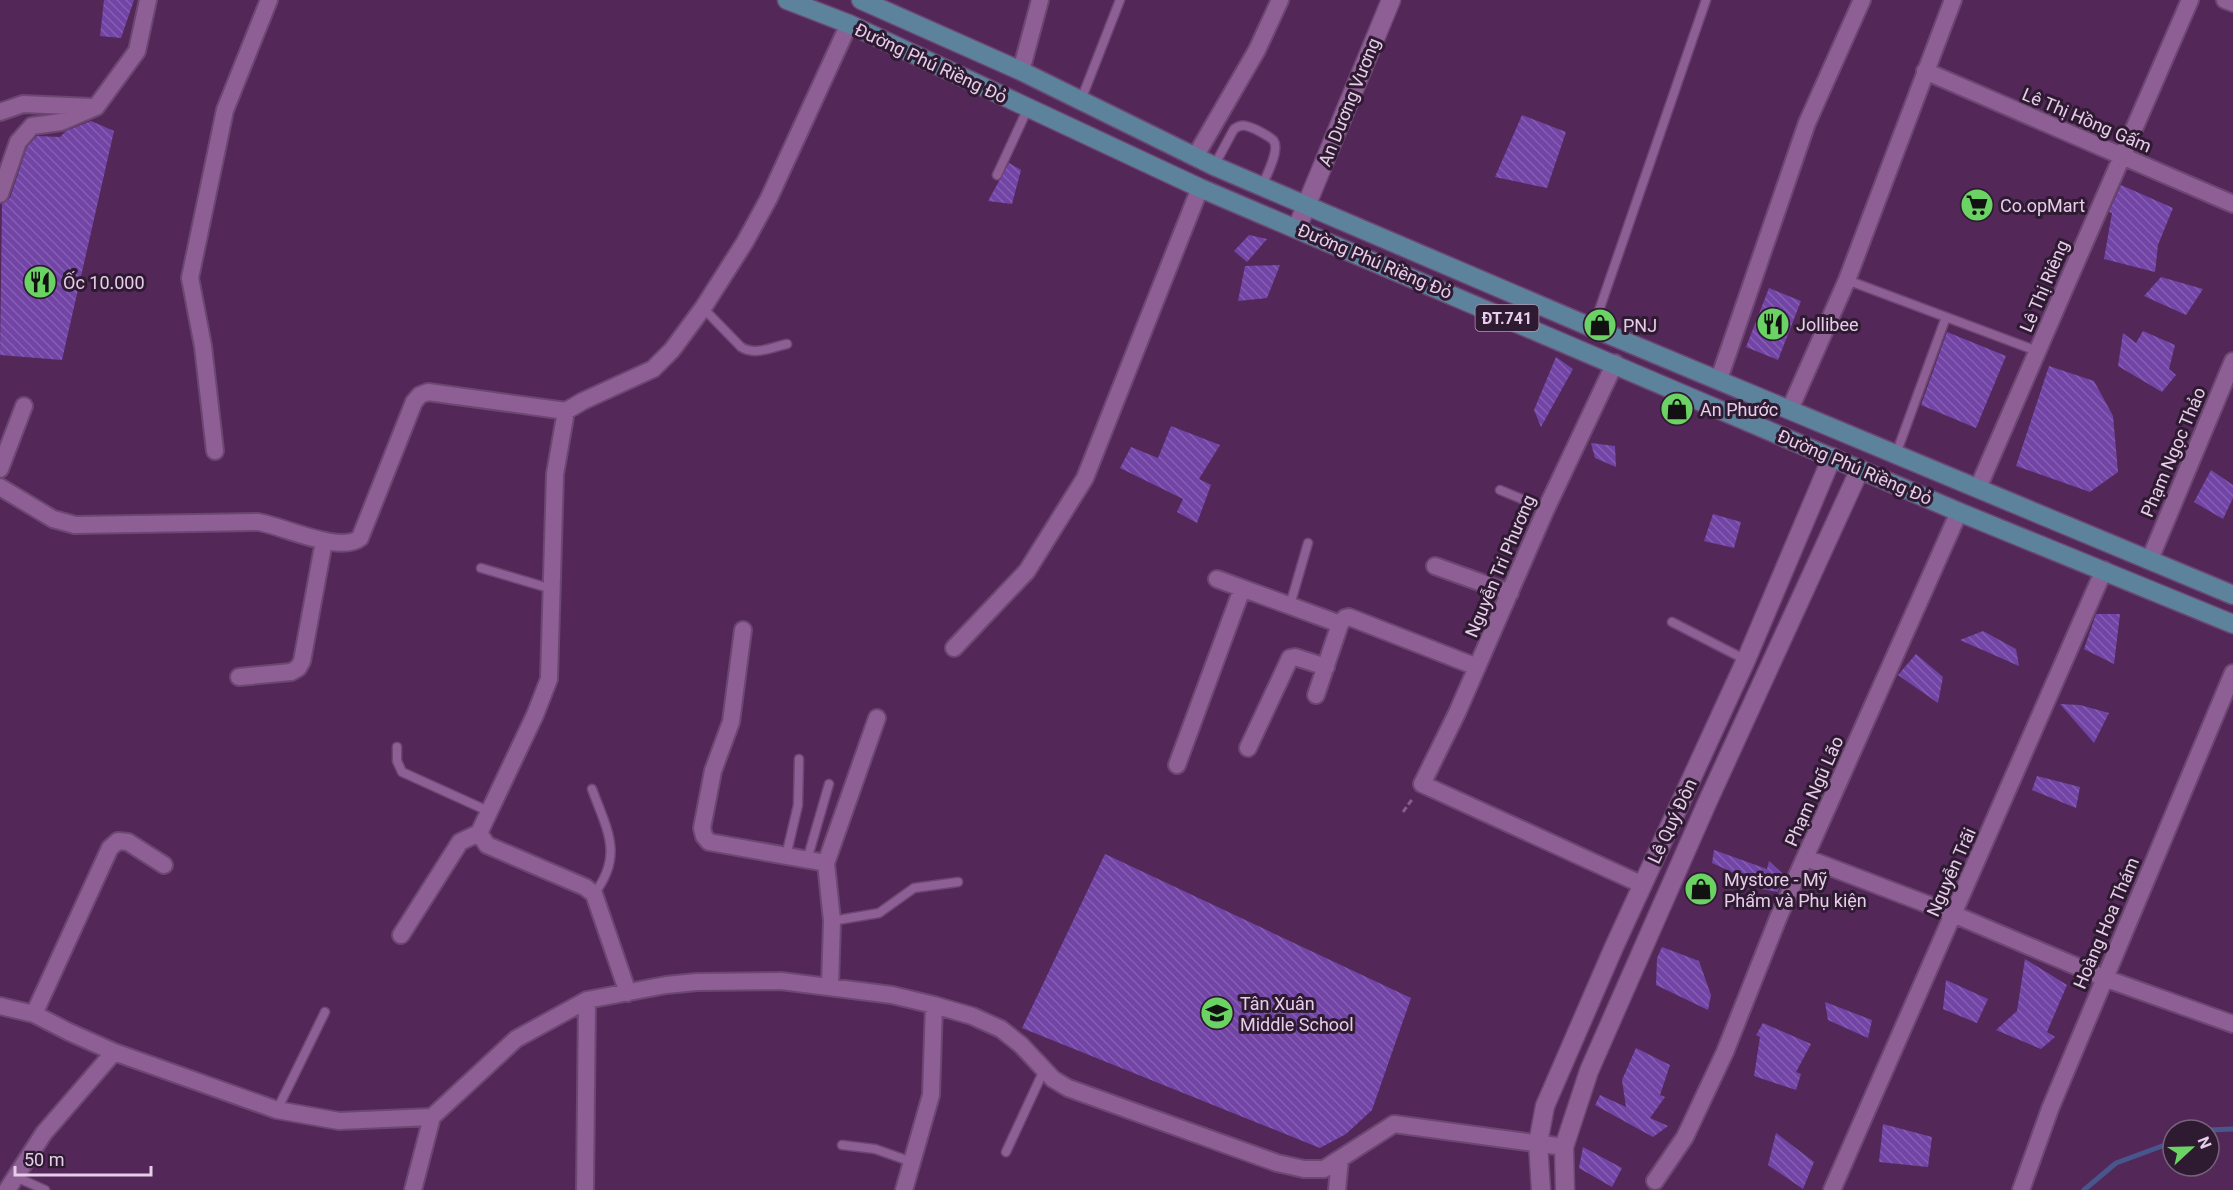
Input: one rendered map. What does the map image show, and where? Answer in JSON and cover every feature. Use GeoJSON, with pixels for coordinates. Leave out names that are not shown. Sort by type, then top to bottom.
{"type":"FeatureCollection","features":[{"type":"Feature","properties":{"kind":"main road","name":"Đường Phú Riềng Đỏ"},"geometry":{"type":"LineString","coordinates":[[787,0],[849,24],[1200,188],[1615,363],[1959,512],[2233,624]]}},
{"type":"Feature","properties":{"kind":"main road","name":"Đường Phú Riềng Đỏ"},"geometry":{"type":"LineString","coordinates":[[861,0],[1021,71],[1195,157],[1262,187],[2233,595]]}},
{"type":"Feature","properties":{"kind":"main road","name":"An Dương Vương"},"geometry":{"type":"LineString","coordinates":[[1297,228],[1391,0]]}},
{"type":"Feature","properties":{"kind":"main road"},"geometry":{"type":"LineString","coordinates":[[1832,457],[1842,432]]}},
{"type":"Feature","properties":{"kind":"main road"},"geometry":{"type":"LineString","coordinates":[[1860,469],[1872,444]]}},
{"type":"Feature","properties":{"kind":"main road","name":"Lê Quý Đôn"},"geometry":{"type":"LineString","coordinates":[[1541,1190],[1538,1143],[1545,1106],[1746,660],[1832,457]]}},
{"type":"Feature","properties":{"kind":"main road","name":"Lê Quý Đôn"},"geometry":{"type":"LineString","coordinates":[[1565,1190],[1564,1146],[1589,1071],[1707,803],[1860,469]]}},
{"type":"Feature","properties":{"kind":"street"},"geometry":{"type":"LineString","coordinates":[[0,194],[18,142],[33,126],[61,122],[96,107],[137,51],[148,0]]}},
{"type":"Feature","properties":{"kind":"street"},"geometry":{"type":"LineString","coordinates":[[215,451],[203,346],[189,278],[225,110],[269,0]]}},
{"type":"Feature","properties":{"kind":"street"},"geometry":{"type":"LineString","coordinates":[[1021,71],[1040,0]]}},
{"type":"Feature","properties":{"kind":"street"},"geometry":{"type":"LineString","coordinates":[[1195,157],[1257,50],[1280,0]]}},
{"type":"Feature","properties":{"kind":"street"},"geometry":{"type":"LineString","coordinates":[[1719,379],[1807,123],[1862,0]]}},
{"type":"Feature","properties":{"kind":"street"},"geometry":{"type":"LineString","coordinates":[[1790,408],[1847,280],[1953,0]]}},
{"type":"Feature","properties":{"kind":"street","name":"Lê Thị Riêng"},"geometry":{"type":"LineString","coordinates":[[1978,488],[2190,0]]}},
{"type":"Feature","properties":{"kind":"street"},"geometry":{"type":"LineString","coordinates":[[2225,0],[2233,3]]}},
{"type":"Feature","properties":{"kind":"street"},"geometry":{"type":"LineString","coordinates":[[0,487],[53,519],[75,525],[258,522],[275,525],[324,541],[355,542],[360,538],[414,402],[420,395],[428,392],[566,411],[653,369],[672,350],[740,251],[769,198],[849,24]]}},
{"type":"Feature","properties":{"kind":"street","name":"Lê Thị Hồng Gấm"},"geometry":{"type":"LineString","coordinates":[[1925,71],[2233,204]]}},
{"type":"Feature","properties":{"kind":"street"},"geometry":{"type":"LineString","coordinates":[[0,112],[23,104],[96,107]]}},
{"type":"Feature","properties":{"kind":"street"},"geometry":{"type":"LineString","coordinates":[[954,648],[1027,571],[1085,477],[1200,188]]}},
{"type":"Feature","properties":{"kind":"street","name":"Phạm Ngọc Thảo"},"geometry":{"type":"LineString","coordinates":[[2150,559],[2233,361]]}},
{"type":"Feature","properties":{"kind":"street","name":"Nguyễn Tri Phương"},"geometry":{"type":"LineString","coordinates":[[1615,363],[1546,509],[1477,667],[1422,784],[1643,885]]}},
{"type":"Feature","properties":{"kind":"street"},"geometry":{"type":"LineString","coordinates":[[0,469],[24,406]]}},
{"type":"Feature","properties":{"kind":"street"},"geometry":{"type":"LineString","coordinates":[[401,935],[460,842],[479,833],[535,715],[549,678],[555,474],[566,411]]}},
{"type":"Feature","properties":{"kind":"street","name":"Phạm Ngũ Lão"},"geometry":{"type":"LineString","coordinates":[[1655,1181],[1685,1137],[1725,1053],[1779,916],[1959,512]]}},
{"type":"Feature","properties":{"kind":"street"},"geometry":{"type":"LineString","coordinates":[[239,677],[291,672],[298,668],[302,661],[324,541]]}},
{"type":"Feature","properties":{"kind":"street"},"geometry":{"type":"LineString","coordinates":[[1436,566],[1510,593]]}},
{"type":"Feature","properties":{"kind":"street","name":"Nguyễn Trãi"},"geometry":{"type":"LineString","coordinates":[[1832,1190],[2104,570]]}},
{"type":"Feature","properties":{"kind":"street"},"geometry":{"type":"LineString","coordinates":[[1217,579],[1340,624]]}},
{"type":"Feature","properties":{"kind":"street"},"geometry":{"type":"LineString","coordinates":[[1177,765],[1242,589]]}},
{"type":"Feature","properties":{"kind":"street"},"geometry":{"type":"LineString","coordinates":[[1316,695],[1340,624],[1349,617],[1477,667]]}},
{"type":"Feature","properties":{"kind":"street"},"geometry":{"type":"LineString","coordinates":[[743,630],[731,722],[713,771],[702,828],[704,836],[709,842],[826,863]]}},
{"type":"Feature","properties":{"kind":"street"},"geometry":{"type":"LineString","coordinates":[[1248,748],[1290,658],[1295,657],[1326,667]]}},
{"type":"Feature","properties":{"kind":"street","name":"Hoàng Hoa Thám"},"geometry":{"type":"LineString","coordinates":[[2021,1190],[2050,1109],[2233,673]]}},
{"type":"Feature","properties":{"kind":"street"},"geometry":{"type":"LineString","coordinates":[[830,986],[832,921],[826,863],[877,718]]}},
{"type":"Feature","properties":{"kind":"street"},"geometry":{"type":"LineString","coordinates":[[479,833],[486,845],[585,887],[594,894],[628,993]]}},
{"type":"Feature","properties":{"kind":"street"},"geometry":{"type":"LineString","coordinates":[[34,1014],[110,848],[118,841],[128,842],[164,865]]}},
{"type":"Feature","properties":{"kind":"street"},"geometry":{"type":"LineString","coordinates":[[1806,858],[1953,914],[2104,978],[2233,1024]]}},
{"type":"Feature","properties":{"kind":"street"},"geometry":{"type":"LineString","coordinates":[[413,1190],[432,1117],[516,1039],[587,1000],[666,985],[697,982],[781,981],[830,986],[892,996],[972,1016],[1001,1029],[1021,1045],[1053,1079],[1068,1088],[1276,1163],[1304,1169],[1324,1169],[1394,1124],[1564,1146]]}},
{"type":"Feature","properties":{"kind":"street"},"geometry":{"type":"LineString","coordinates":[[585,1190],[587,1000]]}},
{"type":"Feature","properties":{"kind":"street"},"geometry":{"type":"LineString","coordinates":[[0,1005],[34,1014],[114,1052],[277,1110],[339,1121],[432,1117]]}},
{"type":"Feature","properties":{"kind":"street"},"geometry":{"type":"LineString","coordinates":[[904,1190],[931,1095],[934,1005]]}},
{"type":"Feature","properties":{"kind":"street"},"geometry":{"type":"LineString","coordinates":[[11,1183],[44,1133],[114,1052]]}},
{"type":"Feature","properties":{"kind":"street"},"geometry":{"type":"LineString","coordinates":[[1337,1190],[1340,1159]]}},
{"type":"Feature","properties":{"kind":"lane"},"geometry":{"type":"LineString","coordinates":[[1080,100],[1120,0]]}},
{"type":"Feature","properties":{"kind":"lane"},"geometry":{"type":"LineString","coordinates":[[1593,328],[1706,0]]}},
{"type":"Feature","properties":{"kind":"lane"},"geometry":{"type":"LineString","coordinates":[[997,176],[1028,108]]}},
{"type":"Feature","properties":{"kind":"lane"},"geometry":{"type":"LineString","coordinates":[[1214,166],[1234,129],[1245,125],[1272,139],[1276,145],[1276,152],[1262,187]]}},
{"type":"Feature","properties":{"kind":"lane"},"geometry":{"type":"LineString","coordinates":[[1847,280],[2037,351]]}},
{"type":"Feature","properties":{"kind":"lane"},"geometry":{"type":"LineString","coordinates":[[703,308],[747,351],[754,352],[787,344]]}},
{"type":"Feature","properties":{"kind":"lane"},"geometry":{"type":"LineString","coordinates":[[1896,454],[1946,317]]}},
{"type":"Feature","properties":{"kind":"lane"},"geometry":{"type":"LineString","coordinates":[[1500,490],[1546,509]]}},
{"type":"Feature","properties":{"kind":"lane"},"geometry":{"type":"LineString","coordinates":[[1290,604],[1308,543]]}},
{"type":"Feature","properties":{"kind":"lane"},"geometry":{"type":"LineString","coordinates":[[481,568],[552,589]]}},
{"type":"Feature","properties":{"kind":"lane"},"geometry":{"type":"LineString","coordinates":[[1672,621],[1746,660]]}},
{"type":"Feature","properties":{"kind":"lane"},"geometry":{"type":"LineString","coordinates":[[397,747],[397,761],[402,772],[488,812]]}},
{"type":"Feature","properties":{"kind":"lane"},"geometry":{"type":"LineString","coordinates":[[786,856],[798,805],[799,759]]}},
{"type":"Feature","properties":{"kind":"lane"},"geometry":{"type":"LineString","coordinates":[[807,860],[829,783]]}},
{"type":"Feature","properties":{"kind":"lane"},"geometry":{"type":"LineString","coordinates":[[592,789],[609,831],[611,860],[604,880],[594,894]]}},
{"type":"Feature","properties":{"kind":"lane"},"geometry":{"type":"LineString","coordinates":[[832,921],[879,913],[914,888],[958,882]]}},
{"type":"Feature","properties":{"kind":"lane"},"geometry":{"type":"LineString","coordinates":[[277,1110],[325,1012]]}},
{"type":"Feature","properties":{"kind":"lane"},"geometry":{"type":"LineString","coordinates":[[1006,1152],[1044,1070]]}},
{"type":"Feature","properties":{"kind":"lane"},"geometry":{"type":"LineString","coordinates":[[842,1145],[875,1149],[912,1162]]}},
{"type":"Feature","properties":{"kind":"lane"},"geometry":{"type":"LineString","coordinates":[[11,1183],[45,1190]]}},
{"type":"Feature","properties":{"kind":"building"},"geometry":{"type":"Polygon","coordinates":[[[104,0],[134,0],[121,38],[100,36],[104,0]]]}},
{"type":"Feature","properties":{"kind":"building"},"geometry":{"type":"Polygon","coordinates":[[[1522,115],[1566,132],[1547,188],[1495,177],[1522,115]]]}},
{"type":"Feature","properties":{"kind":"building","name":"Ốc 10.000"},"geometry":{"type":"Polygon","coordinates":[[[91,121],[114,131],[62,360],[0,355],[2,204],[10,198],[27,147],[37,136],[60,137],[66,131],[91,121]]]}},
{"type":"Feature","properties":{"kind":"building"},"geometry":{"type":"Polygon","coordinates":[[[1009,163],[1021,170],[1012,204],[988,201],[1009,163]]]}},
{"type":"Feature","properties":{"kind":"building"},"geometry":{"type":"Polygon","coordinates":[[[2121,185],[2173,208],[2158,245],[2155,272],[2104,259],[2112,213],[2109,212],[2121,185]]]}},
{"type":"Feature","properties":{"kind":"building"},"geometry":{"type":"Polygon","coordinates":[[[1249,235],[1267,239],[1247,262],[1234,251],[1249,235]]]}},
{"type":"Feature","properties":{"kind":"building"},"geometry":{"type":"Polygon","coordinates":[[[1280,265],[1267,298],[1238,301],[1245,266],[1280,265]]]}},
{"type":"Feature","properties":{"kind":"building"},"geometry":{"type":"Polygon","coordinates":[[[2161,277],[2203,289],[2186,315],[2144,296],[2161,277]]]}},
{"type":"Feature","properties":{"kind":"building","name":"Jollibee"},"geometry":{"type":"Polygon","coordinates":[[[1769,288],[1801,301],[1778,360],[1746,347],[1769,288]]]}},
{"type":"Feature","properties":{"kind":"building"},"geometry":{"type":"Polygon","coordinates":[[[2143,331],[2175,345],[2169,369],[2176,375],[2162,392],[2118,366],[2123,333],[2136,343],[2143,331]]]}},
{"type":"Feature","properties":{"kind":"building"},"geometry":{"type":"Polygon","coordinates":[[[1947,332],[2006,356],[1976,428],[1921,405],[1947,332]]]}},
{"type":"Feature","properties":{"kind":"building"},"geometry":{"type":"Polygon","coordinates":[[[1556,357],[1573,369],[1541,427],[1534,410],[1556,357]]]}},
{"type":"Feature","properties":{"kind":"building"},"geometry":{"type":"Polygon","coordinates":[[[2049,366],[2094,381],[2113,416],[2118,472],[2090,492],[2016,466],[2049,366]]]}},
{"type":"Feature","properties":{"kind":"building"},"geometry":{"type":"Polygon","coordinates":[[[1171,426],[1220,445],[1199,479],[1211,485],[1197,523],[1177,512],[1183,499],[1120,468],[1131,447],[1158,458],[1171,426]]]}},
{"type":"Feature","properties":{"kind":"building"},"geometry":{"type":"Polygon","coordinates":[[[1591,443],[1615,446],[1616,467],[1595,458],[1591,443]]]}},
{"type":"Feature","properties":{"kind":"building"},"geometry":{"type":"Polygon","coordinates":[[[2211,470],[2233,485],[2233,498],[2223,519],[2194,502],[2211,470]]]}},
{"type":"Feature","properties":{"kind":"building"},"geometry":{"type":"Polygon","coordinates":[[[1713,514],[1741,522],[1734,548],[1704,541],[1713,514]]]}},
{"type":"Feature","properties":{"kind":"building"},"geometry":{"type":"Polygon","coordinates":[[[2096,614],[2120,614],[2114,664],[2084,649],[2096,614]]]}},
{"type":"Feature","properties":{"kind":"building"},"geometry":{"type":"Polygon","coordinates":[[[1983,631],[2016,649],[2019,666],[1960,640],[1983,631]]]}},
{"type":"Feature","properties":{"kind":"building"},"geometry":{"type":"Polygon","coordinates":[[[1916,654],[1943,677],[1938,703],[1898,675],[1916,654]]]}},
{"type":"Feature","properties":{"kind":"building"},"geometry":{"type":"Polygon","coordinates":[[[2060,704],[2080,705],[2109,713],[2094,743],[2060,704]]]}},
{"type":"Feature","properties":{"kind":"building"},"geometry":{"type":"Polygon","coordinates":[[[2037,776],[2080,787],[2076,808],[2032,790],[2037,776]]]}},
{"type":"Feature","properties":{"kind":"building"},"geometry":{"type":"Polygon","coordinates":[[[1714,850],[1767,869],[1769,861],[1783,874],[1778,892],[1761,889],[1762,886],[1712,863],[1714,850]]]}},
{"type":"Feature","properties":{"kind":"building","name":"Tân Xuân Middle School"},"geometry":{"type":"Polygon","coordinates":[[[1105,854],[1411,998],[1372,1110],[1346,1134],[1320,1148],[1022,1028],[1105,854]]]}},
{"type":"Feature","properties":{"kind":"building"},"geometry":{"type":"Polygon","coordinates":[[[1662,947],[1699,961],[1711,995],[1708,1010],[1656,985],[1657,958],[1662,947]]]}},
{"type":"Feature","properties":{"kind":"building"},"geometry":{"type":"Polygon","coordinates":[[[2025,959],[2067,985],[2047,1032],[2055,1037],[2041,1049],[1996,1030],[2017,1011],[2025,959]]]}},
{"type":"Feature","properties":{"kind":"building"},"geometry":{"type":"Polygon","coordinates":[[[1946,980],[1988,999],[1977,1023],[1943,1009],[1946,980]]]}},
{"type":"Feature","properties":{"kind":"building"},"geometry":{"type":"Polygon","coordinates":[[[1825,1002],[1872,1020],[1868,1038],[1828,1020],[1825,1002]]]}},
{"type":"Feature","properties":{"kind":"building"},"geometry":{"type":"Polygon","coordinates":[[[1763,1023],[1811,1044],[1796,1072],[1801,1074],[1796,1090],[1754,1076],[1760,1037],[1756,1035],[1763,1023]]]}},
{"type":"Feature","properties":{"kind":"building"},"geometry":{"type":"Polygon","coordinates":[[[1636,1048],[1670,1065],[1660,1095],[1665,1097],[1650,1118],[1668,1126],[1653,1137],[1595,1105],[1600,1095],[1626,1107],[1622,1080],[1636,1048]]]}},
{"type":"Feature","properties":{"kind":"building"},"geometry":{"type":"Polygon","coordinates":[[[1883,1124],[1932,1137],[1928,1167],[1879,1162],[1883,1124]]]}},
{"type":"Feature","properties":{"kind":"building"},"geometry":{"type":"Polygon","coordinates":[[[1776,1133],[1814,1162],[1803,1189],[1768,1165],[1776,1133]]]}},
{"type":"Feature","properties":{"kind":"building"},"geometry":{"type":"Polygon","coordinates":[[[1583,1147],[1622,1168],[1612,1187],[1579,1168],[1583,1147]]]}},
{"type":"Feature","properties":{"kind":"waterway"},"geometry":{"type":"LineString","coordinates":[[2221,1130],[2233,1129]]}},
{"type":"Feature","properties":{"kind":"waterway"},"geometry":{"type":"LineString","coordinates":[[2084,1190],[2116,1163],[2161,1146]]}},
{"type":"Feature","properties":{"kind":"place","name":"Co.opMart"},"geometry":{"type":"Point","coordinates":[1977,205]}},
{"type":"Feature","properties":{"kind":"place","name":"Ốc 10.000"},"geometry":{"type":"Point","coordinates":[40,282]}},
{"type":"Feature","properties":{"kind":"place","name":"Jollibee"},"geometry":{"type":"Point","coordinates":[1773,324]}},
{"type":"Feature","properties":{"kind":"place","name":"PNJ"},"geometry":{"type":"Point","coordinates":[1600,325]}},
{"type":"Feature","properties":{"kind":"place","name":"An Phước"},"geometry":{"type":"Point","coordinates":[1677,409]}},
{"type":"Feature","properties":{"kind":"place","name":"Mystore - Mỹ Phẩm và Phụ kiện"},"geometry":{"type":"Point","coordinates":[1701,889]}},
{"type":"Feature","properties":{"kind":"place","name":"Tân Xuân Middle School"},"geometry":{"type":"Point","coordinates":[1217,1013]}}]}
